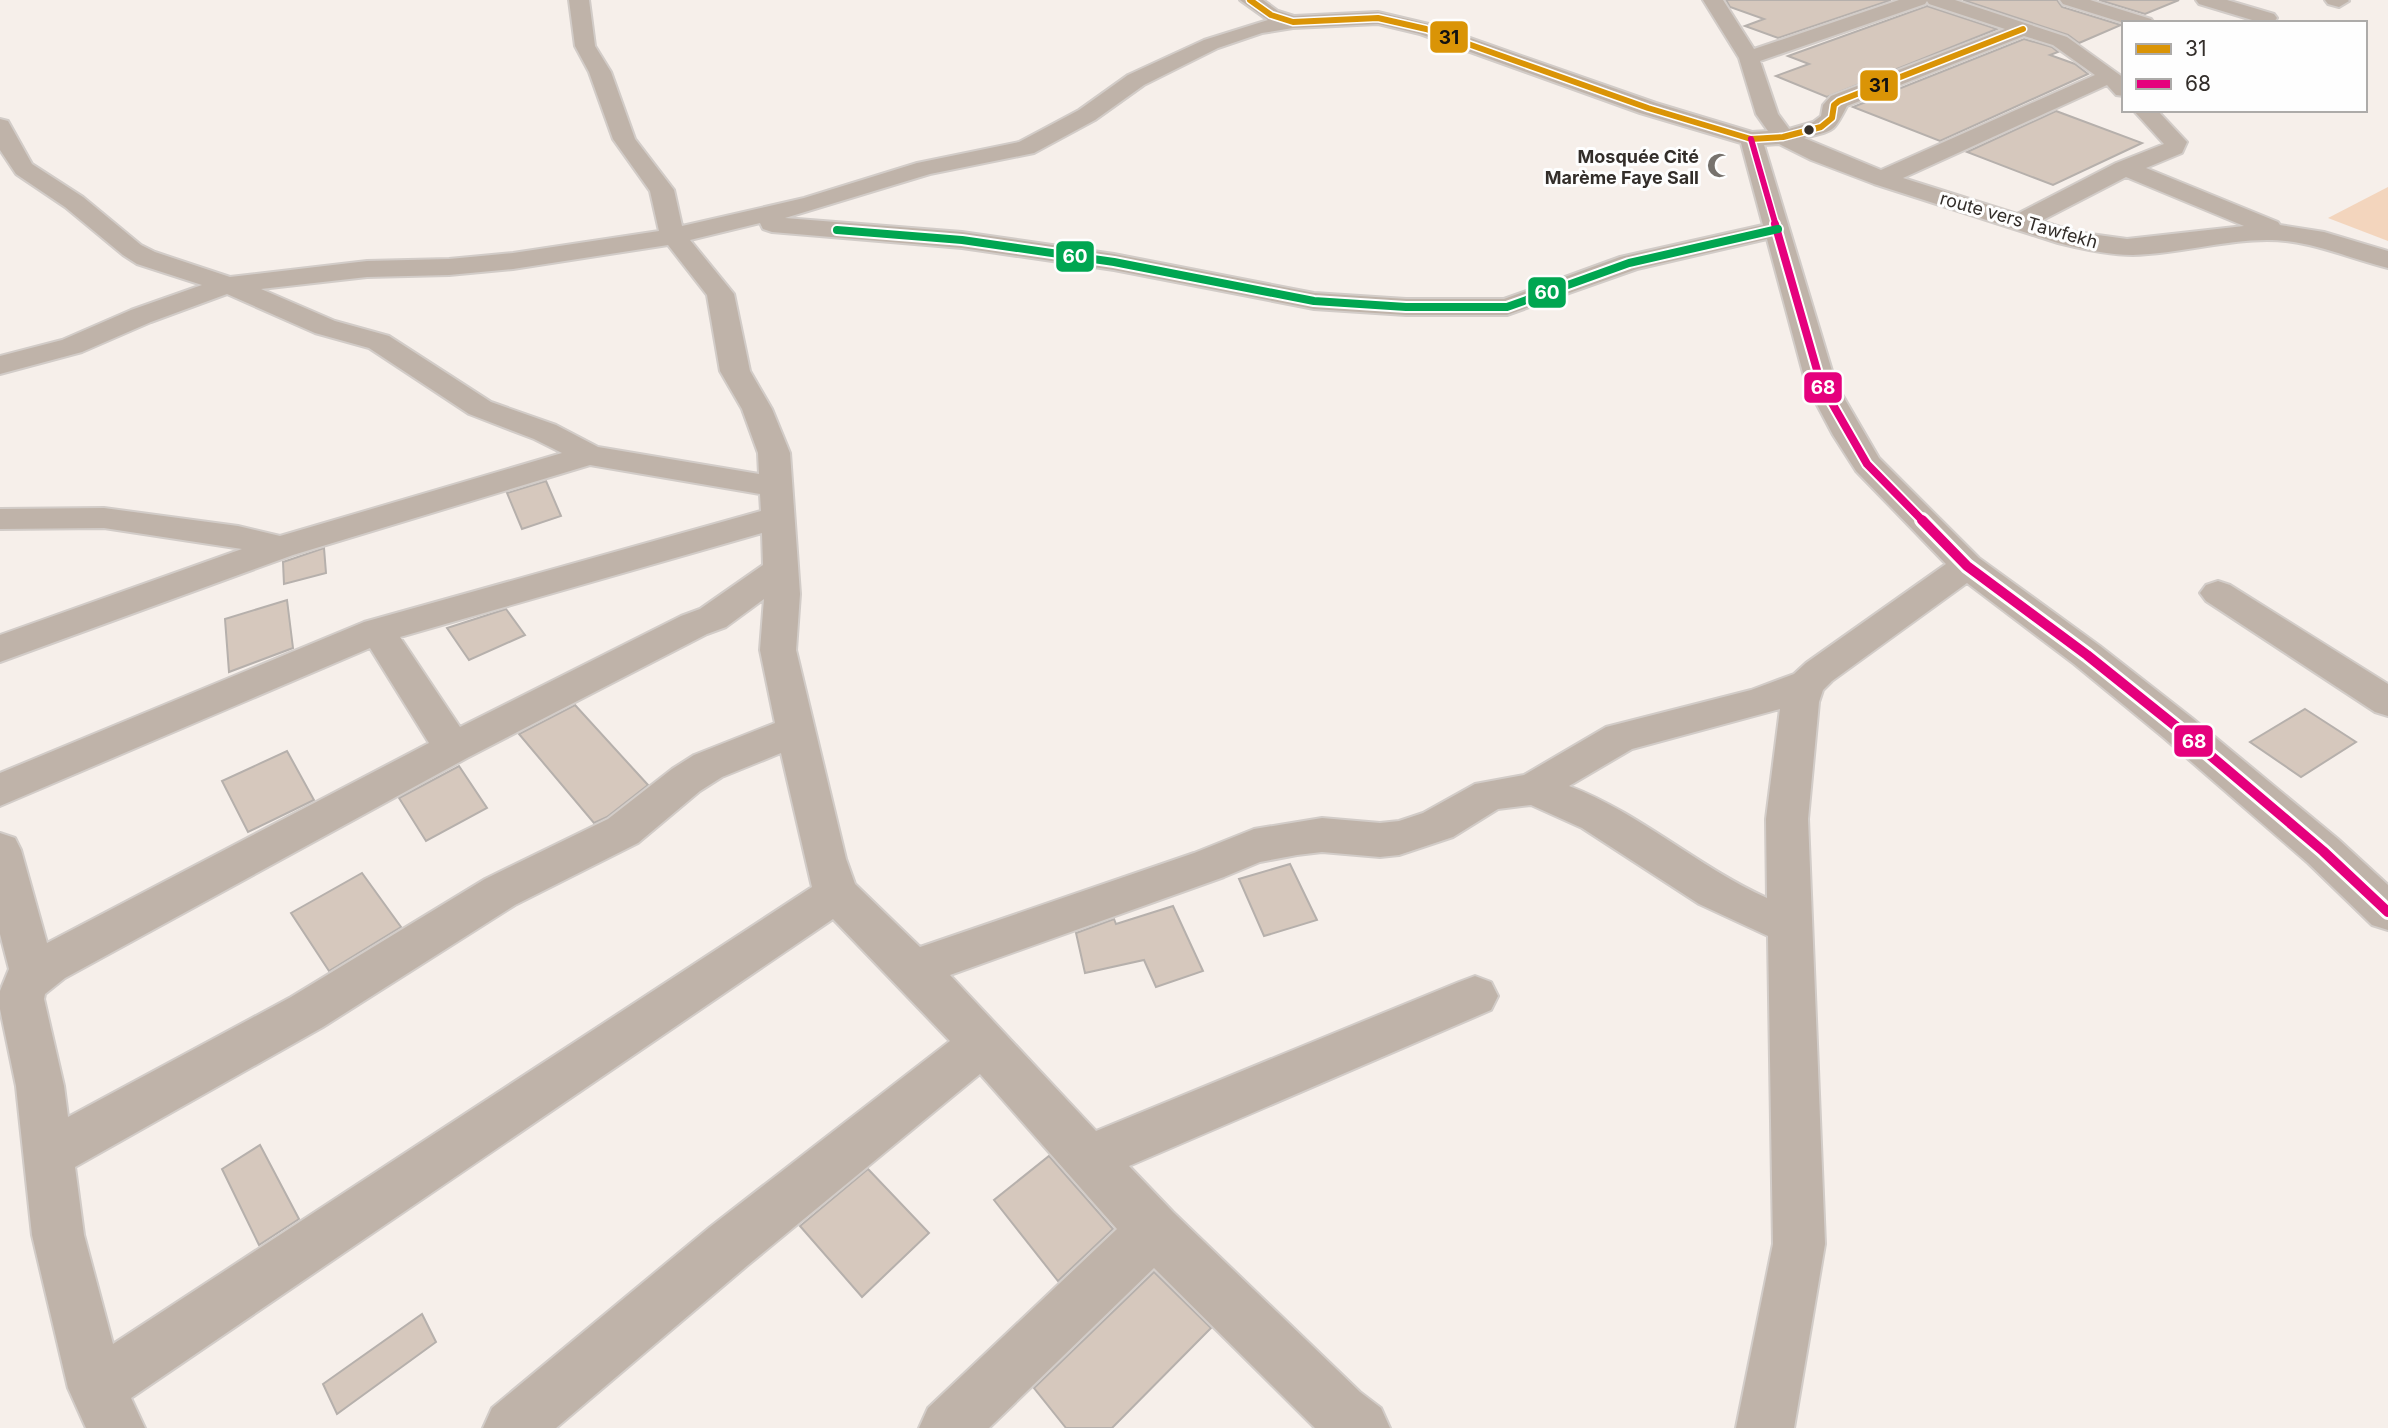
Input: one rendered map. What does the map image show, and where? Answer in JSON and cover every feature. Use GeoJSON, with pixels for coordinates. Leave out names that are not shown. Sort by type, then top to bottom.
{"type":"FeatureCollection","features":[{"type":"Feature","properties":{"kind":"street"},"geometry":{"type":"LineString","coordinates":[[579,0],[585,46],[600,72],[624,139],[637,160],[662,190],[667,219],[674,236],[720,294],[735,371],[757,409],[774,453],[782,569],[778,650],[825,859],[836,894],[913,969],[983,1043],[1154,1231],[1340,1412],[1362,1428]]}},
{"type":"Feature","properties":{"kind":"street"},"geometry":{"type":"LineString","coordinates":[[1250,0],[1271,15],[1293,22]]}},
{"type":"Feature","properties":{"kind":"street"},"geometry":{"type":"LineString","coordinates":[[1749,58],[1918,0]]}},
{"type":"Feature","properties":{"kind":"street"},"geometry":{"type":"LineString","coordinates":[[1936,0],[2060,41],[2117,83]]}},
{"type":"Feature","properties":{"kind":"street"},"geometry":{"type":"LineString","coordinates":[[2070,0],[2135,20]]}},
{"type":"Feature","properties":{"kind":"street"},"geometry":{"type":"LineString","coordinates":[[2206,0],[2262,20]]}},
{"type":"Feature","properties":{"kind":"street"},"geometry":{"type":"LineString","coordinates":[[2251,0],[2262,20]]}},
{"type":"Feature","properties":{"kind":"street"},"geometry":{"type":"LineString","coordinates":[[1717,1],[1749,58],[1767,114],[1767,138],[1778,229],[1821,384],[1867,464],[1967,566],[2087,655],[2178,728],[2323,851],[2388,912]]}},
{"type":"Feature","properties":{"kind":"street","name":"route vers Tawfekh"},"geometry":{"type":"LineString","coordinates":[[740,222],[811,204],[925,168],[1027,148],[1087,116],[1136,80],[1211,44],[1258,28],[1293,22],[1365,18],[1415,26],[1648,108],[1767,138],[1882,180],[2081,241],[2136,247],[2239,233],[2284,233],[2349,246],[2388,260]]}},
{"type":"Feature","properties":{"kind":"street"},"geometry":{"type":"LineString","coordinates":[[2060,41],[2093,29],[2122,23]]}},
{"type":"Feature","properties":{"kind":"street"},"geometry":{"type":"LineString","coordinates":[[1767,138],[1809,132],[1828,123],[1834,105],[1839,101],[2023,29]]}},
{"type":"Feature","properties":{"kind":"street"},"geometry":{"type":"LineString","coordinates":[[1882,180],[1943,149],[2117,83]]}},
{"type":"Feature","properties":{"kind":"street"},"geometry":{"type":"LineString","coordinates":[[2020,223],[2064,197],[2174,148],[2176,142],[2146,112]]}},
{"type":"Feature","properties":{"kind":"street"},"geometry":{"type":"LineString","coordinates":[[0,126],[18,163],[146,258],[228,285],[324,327],[379,342],[480,408],[545,432],[589,455],[778,502]]}},
{"type":"Feature","properties":{"kind":"street"},"geometry":{"type":"LineString","coordinates":[[2124,168],[2284,233]]}},
{"type":"Feature","properties":{"kind":"street"},"geometry":{"type":"LineString","coordinates":[[12,188],[74,202]]}},
{"type":"Feature","properties":{"kind":"street"},"geometry":{"type":"LineString","coordinates":[[0,365],[72,346],[141,316],[228,285],[368,269],[449,267],[513,261],[674,236],[740,222],[962,240],[1114,262],[1314,301],[1406,307],[1507,307],[1629,263],[1778,229]]}},
{"type":"Feature","properties":{"kind":"street"},"geometry":{"type":"LineString","coordinates":[[0,649],[281,547],[589,455]]}},
{"type":"Feature","properties":{"kind":"street"},"geometry":{"type":"LineString","coordinates":[[0,790],[377,631],[778,502]]}},
{"type":"Feature","properties":{"kind":"street"},"geometry":{"type":"LineString","coordinates":[[0,519],[104,518],[238,537],[281,547]]}},
{"type":"Feature","properties":{"kind":"street"},"geometry":{"type":"LineString","coordinates":[[1765,1428],[1799,1244],[1787,819],[1800,702],[1807,684],[1819,672],[1882,624],[1967,566]]}},
{"type":"Feature","properties":{"kind":"street"},"geometry":{"type":"LineString","coordinates":[[782,569],[713,618],[694,625],[453,748],[249,859],[122,924],[33,974],[25,983],[21,999],[40,1086],[58,1235],[106,1408],[836,894]]}},
{"type":"Feature","properties":{"kind":"street"},"geometry":{"type":"LineString","coordinates":[[2218,593],[2388,702]]}},
{"type":"Feature","properties":{"kind":"street"},"geometry":{"type":"LineString","coordinates":[[713,618],[731,618],[742,623],[778,650]]}},
{"type":"Feature","properties":{"kind":"street"},"geometry":{"type":"LineString","coordinates":[[377,631],[453,748]]}},
{"type":"Feature","properties":{"kind":"street"},"geometry":{"type":"LineString","coordinates":[[913,969],[1209,865],[1254,846],[1322,835],[1399,838],[1438,825],[1489,795],[1532,789],[1620,737],[1727,711],[1807,684]]}},
{"type":"Feature","properties":{"kind":"street"},"geometry":{"type":"LineString","coordinates":[[48,1155],[307,1012],[500,892],[623,831],[686,780],[708,766],[798,730]]}},
{"type":"Feature","properties":{"kind":"street"},"geometry":{"type":"LineString","coordinates":[[1532,789],[1595,815],[1680,873],[1758,915],[1791,926]]}},
{"type":"Feature","properties":{"kind":"street"},"geometry":{"type":"LineString","coordinates":[[0,850],[33,974]]}},
{"type":"Feature","properties":{"kind":"street"},"geometry":{"type":"LineString","coordinates":[[1089,1158],[1475,996]]}},
{"type":"Feature","properties":{"kind":"street"},"geometry":{"type":"LineString","coordinates":[[512,1428],[729,1246],[983,1043]]}},
{"type":"Feature","properties":{"kind":"street"},"geometry":{"type":"LineString","coordinates":[[948,1428],[1154,1231]]}},
{"type":"Feature","properties":{"kind":"shaded area"},"geometry":{"type":"Polygon","coordinates":[[[2388,187],[2388,241],[2328,218],[2388,187]]]}},
{"type":"Feature","properties":{"kind":"building"},"geometry":{"type":"Polygon","coordinates":[[[1726,0],[1891,0],[1778,38],[1745,26],[1764,19],[1730,7],[1726,0]]]}},
{"type":"Feature","properties":{"kind":"building"},"geometry":{"type":"Polygon","coordinates":[[[1963,0],[2057,0],[2062,7],[2121,25],[2079,43],[2068,35],[1963,0]]]}},
{"type":"Feature","properties":{"kind":"building"},"geometry":{"type":"Polygon","coordinates":[[[2099,0],[2179,0],[2145,14],[2099,0]]]}},
{"type":"Feature","properties":{"kind":"building"},"geometry":{"type":"Polygon","coordinates":[[[1927,6],[1997,29],[1827,97],[1776,76],[1809,64],[1788,56],[1927,6]]]}},
{"type":"Feature","properties":{"kind":"building"},"geometry":{"type":"Polygon","coordinates":[[[2024,39],[2052,47],[2058,52],[2050,55],[2075,64],[2088,74],[1940,141],[1853,107],[2024,39]]]}},
{"type":"Feature","properties":{"kind":"building"},"geometry":{"type":"Polygon","coordinates":[[[2056,111],[2142,143],[2053,185],[1967,152],[2056,111]]]}},
{"type":"Feature","properties":{"kind":"building"},"geometry":{"type":"Polygon","coordinates":[[[546,481],[561,516],[522,529],[507,493],[546,481]]]}},
{"type":"Feature","properties":{"kind":"building"},"geometry":{"type":"Polygon","coordinates":[[[324,548],[326,573],[284,584],[283,562],[324,548]]]}},
{"type":"Feature","properties":{"kind":"building"},"geometry":{"type":"Polygon","coordinates":[[[287,600],[293,648],[229,672],[225,619],[287,600]]]}},
{"type":"Feature","properties":{"kind":"building"},"geometry":{"type":"Polygon","coordinates":[[[506,609],[525,635],[469,660],[447,628],[506,609]]]}},
{"type":"Feature","properties":{"kind":"building"},"geometry":{"type":"Polygon","coordinates":[[[575,705],[648,785],[607,817],[594,823],[519,734],[575,705]]]}},
{"type":"Feature","properties":{"kind":"building"},"geometry":{"type":"Polygon","coordinates":[[[2305,709],[2356,742],[2301,777],[2250,742],[2305,709]]]}},
{"type":"Feature","properties":{"kind":"building"},"geometry":{"type":"Polygon","coordinates":[[[287,751],[314,800],[248,832],[222,781],[287,751]]]}},
{"type":"Feature","properties":{"kind":"building"},"geometry":{"type":"Polygon","coordinates":[[[459,766],[487,808],[426,841],[399,798],[459,766]]]}},
{"type":"Feature","properties":{"kind":"building"},"geometry":{"type":"Polygon","coordinates":[[[1290,864],[1317,920],[1264,936],[1239,879],[1290,864]]]}},
{"type":"Feature","properties":{"kind":"building"},"geometry":{"type":"Polygon","coordinates":[[[362,873],[401,927],[329,971],[291,913],[362,873]]]}},
{"type":"Feature","properties":{"kind":"building"},"geometry":{"type":"Polygon","coordinates":[[[1173,906],[1203,971],[1156,987],[1144,960],[1085,973],[1076,933],[1114,919],[1116,924],[1173,906]]]}},
{"type":"Feature","properties":{"kind":"building"},"geometry":{"type":"Polygon","coordinates":[[[260,1145],[299,1219],[259,1245],[222,1169],[260,1145]]]}},
{"type":"Feature","properties":{"kind":"building"},"geometry":{"type":"Polygon","coordinates":[[[1049,1156],[1113,1229],[1058,1281],[994,1200],[1049,1156]]]}},
{"type":"Feature","properties":{"kind":"building"},"geometry":{"type":"Polygon","coordinates":[[[868,1169],[929,1233],[862,1297],[800,1226],[868,1169]]]}},
{"type":"Feature","properties":{"kind":"building"},"geometry":{"type":"Polygon","coordinates":[[[1154,1272],[1211,1328],[1112,1428],[1066,1428],[1034,1388],[1154,1272]]]}},
{"type":"Feature","properties":{"kind":"building"},"geometry":{"type":"Polygon","coordinates":[[[422,1314],[436,1342],[337,1414],[323,1384],[422,1314]]]}},
{"type":"Feature","properties":{"kind":"transit line","name":"31"},"geometry":{"type":"LineString","coordinates":[[1250,0],[1271,15],[1293,22],[1378,18],[1426,29],[1648,108],[1751,139],[1783,137],[1821,127],[1832,118],[1834,105],[1839,101],[2023,29]]}},
{"type":"Feature","properties":{"kind":"transit line","name":"68"},"geometry":{"type":"LineString","coordinates":[[1751,139],[1821,384],[1867,464],[1967,566],[2087,655],[2178,728],[2323,851],[2388,912]]}},
{"type":"Feature","properties":{"kind":"transit line","name":"60"},"geometry":{"type":"LineString","coordinates":[[837,230],[962,240],[1114,262],[1314,301],[1406,307],[1507,307],[1629,263],[1778,229]]}},
{"type":"Feature","properties":{"kind":"place","name":"Mosquée Cité Marème Faye Sall"},"geometry":{"type":"Point","coordinates":[1719,166]}}]}
